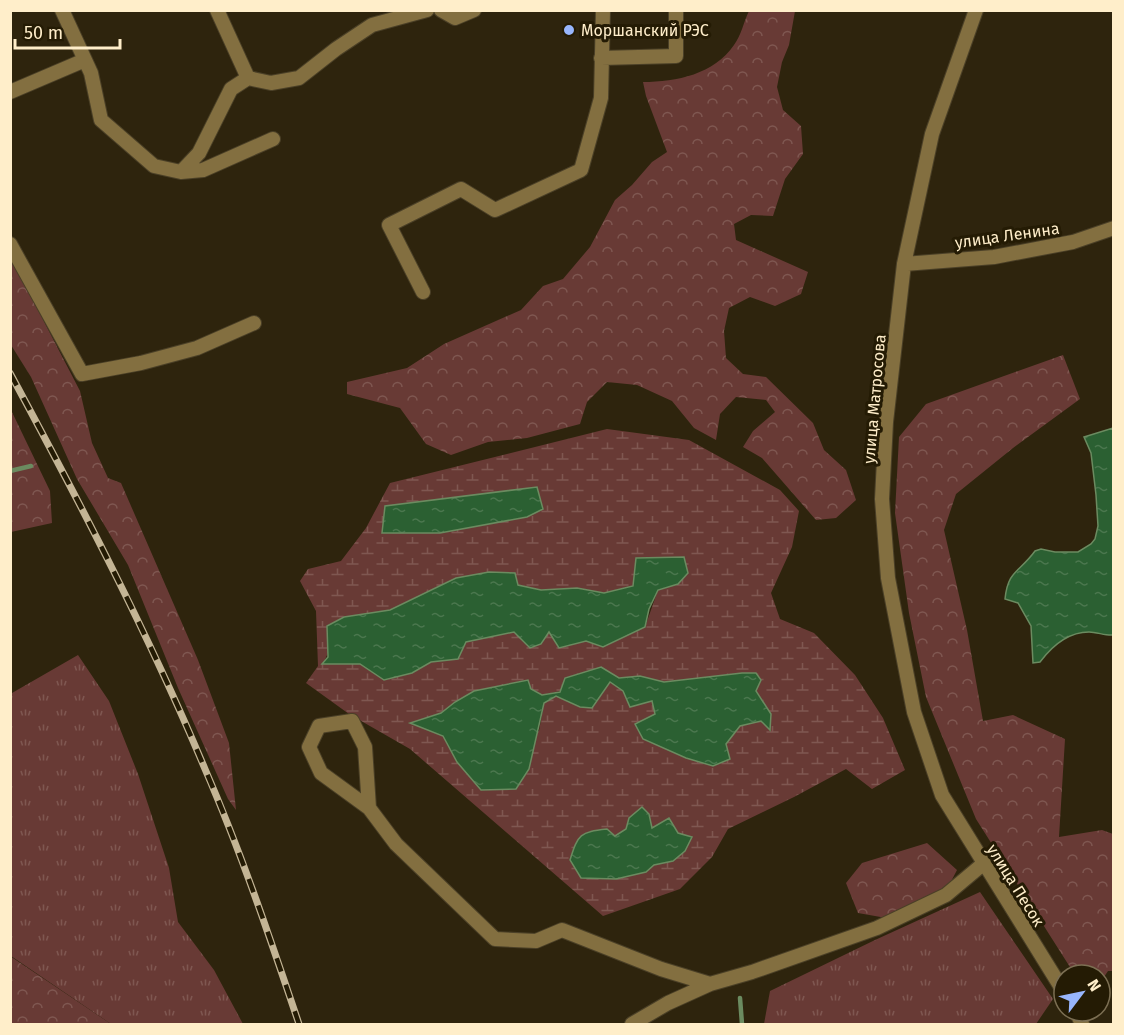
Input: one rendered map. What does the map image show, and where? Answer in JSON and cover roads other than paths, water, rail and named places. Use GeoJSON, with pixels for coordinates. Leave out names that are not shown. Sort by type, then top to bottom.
{"type":"FeatureCollection","features":[{"type":"Feature","properties":{"kind":"street"},"geometry":{"type":"LineString","coordinates":[[62,10],[91,73],[101,120],[154,165],[180,171],[203,170],[273,139]]}},
{"type":"Feature","properties":{"kind":"street"},"geometry":{"type":"LineString","coordinates":[[216,10],[248,78]]}},
{"type":"Feature","properties":{"kind":"street"},"geometry":{"type":"LineString","coordinates":[[180,171],[199,153],[231,89],[248,78],[271,83],[298,78],[372,25],[427,10]]}},
{"type":"Feature","properties":{"kind":"street"},"geometry":{"type":"LineString","coordinates":[[441,10],[455,18],[474,10]]}},
{"type":"Feature","properties":{"kind":"street"},"geometry":{"type":"LineString","coordinates":[[423,292],[389,225],[461,189],[495,210],[581,171],[601,98],[603,10]]}},
{"type":"Feature","properties":{"kind":"street"},"geometry":{"type":"LineString","coordinates":[[601,58],[676,56],[676,10]]}},
{"type":"Feature","properties":{"kind":"street","name":"улица Матросова"},"geometry":{"type":"LineString","coordinates":[[942,795],[914,712],[888,578],[882,500],[886,422],[904,264],[932,134],[976,10]]}},
{"type":"Feature","properties":{"kind":"street"},"geometry":{"type":"LineString","coordinates":[[10,92],[85,60]]}},
{"type":"Feature","properties":{"kind":"street","name":"улица Ленина"},"geometry":{"type":"LineString","coordinates":[[904,264],[994,257],[1073,242],[1113,228]]}},
{"type":"Feature","properties":{"kind":"street"},"geometry":{"type":"LineString","coordinates":[[10,244],[82,374],[141,363],[197,348],[254,322]]}},
{"type":"Feature","properties":{"kind":"street"},"geometry":{"type":"LineString","coordinates":[[369,808],[365,747],[352,721],[319,726],[309,747],[321,773],[369,808],[396,844],[495,939],[536,941],[562,930],[661,969],[710,984]]}},
{"type":"Feature","properties":{"kind":"street","name":"улица Песок"},"geometry":{"type":"LineString","coordinates":[[942,795],[1052,973]]}},
{"type":"Feature","properties":{"kind":"street"},"geometry":{"type":"LineString","coordinates":[[632,1024],[668,1003],[710,984],[752,972],[877,928],[946,895],[983,864]]}},
{"type":"Feature","properties":{"kind":"water"},"geometry":{"type":"Polygon","coordinates":[[[1113,428],[1113,635],[1089,632],[1074,634],[1055,645],[1040,662],[1033,663],[1031,626],[1018,603],[1005,599],[1006,590],[1015,572],[1035,551],[1041,549],[1055,552],[1078,552],[1095,539],[1098,526],[1096,495],[1091,453],[1084,437],[1113,428]]]}},
{"type":"Feature","properties":{"kind":"water"},"geometry":{"type":"Polygon","coordinates":[[[537,487],[543,509],[527,517],[440,533],[382,533],[385,506],[537,487]]]}},
{"type":"Feature","properties":{"kind":"water"},"geometry":{"type":"Polygon","coordinates":[[[684,557],[688,573],[678,584],[658,590],[649,609],[645,627],[603,647],[586,641],[559,648],[549,632],[541,644],[530,648],[514,632],[466,642],[458,659],[431,662],[412,673],[384,680],[360,664],[322,664],[328,657],[327,626],[344,617],[390,610],[456,578],[489,572],[515,573],[518,585],[541,590],[577,588],[604,593],[633,586],[636,558],[684,557]]]}},
{"type":"Feature","properties":{"kind":"water"},"geometry":{"type":"Polygon","coordinates":[[[601,667],[619,678],[640,676],[664,682],[756,673],[761,680],[756,691],[771,714],[770,730],[761,721],[740,726],[726,744],[730,759],[713,766],[686,758],[643,739],[635,724],[655,714],[652,701],[630,707],[623,691],[610,682],[592,708],[580,707],[556,696],[544,703],[529,769],[516,789],[481,790],[457,762],[443,736],[410,723],[441,713],[474,691],[528,680],[531,689],[542,695],[560,692],[565,678],[601,667]]]}},
{"type":"Feature","properties":{"kind":"water"},"geometry":{"type":"Polygon","coordinates":[[[642,807],[649,814],[652,828],[669,818],[678,833],[692,837],[685,851],[673,861],[654,865],[646,872],[616,879],[581,878],[570,860],[581,836],[591,831],[607,829],[615,836],[626,829],[629,818],[642,807]]]}},
{"type":"Feature","properties":{"kind":"waterway"},"geometry":{"type":"LineString","coordinates":[[10,471],[31,466]]}},
{"type":"Feature","properties":{"kind":"waterway"},"geometry":{"type":"LineString","coordinates":[[740,998],[742,1024]]}},
{"type":"Feature","properties":{"kind":"railway"},"geometry":{"type":"LineString","coordinates":[[10,373],[112,569],[183,718],[243,863],[299,1024]]}},
{"type":"Feature","properties":{"kind":"place","name":"Моршанский РЭС"},"geometry":{"type":"Point","coordinates":[569,30]}}]}
